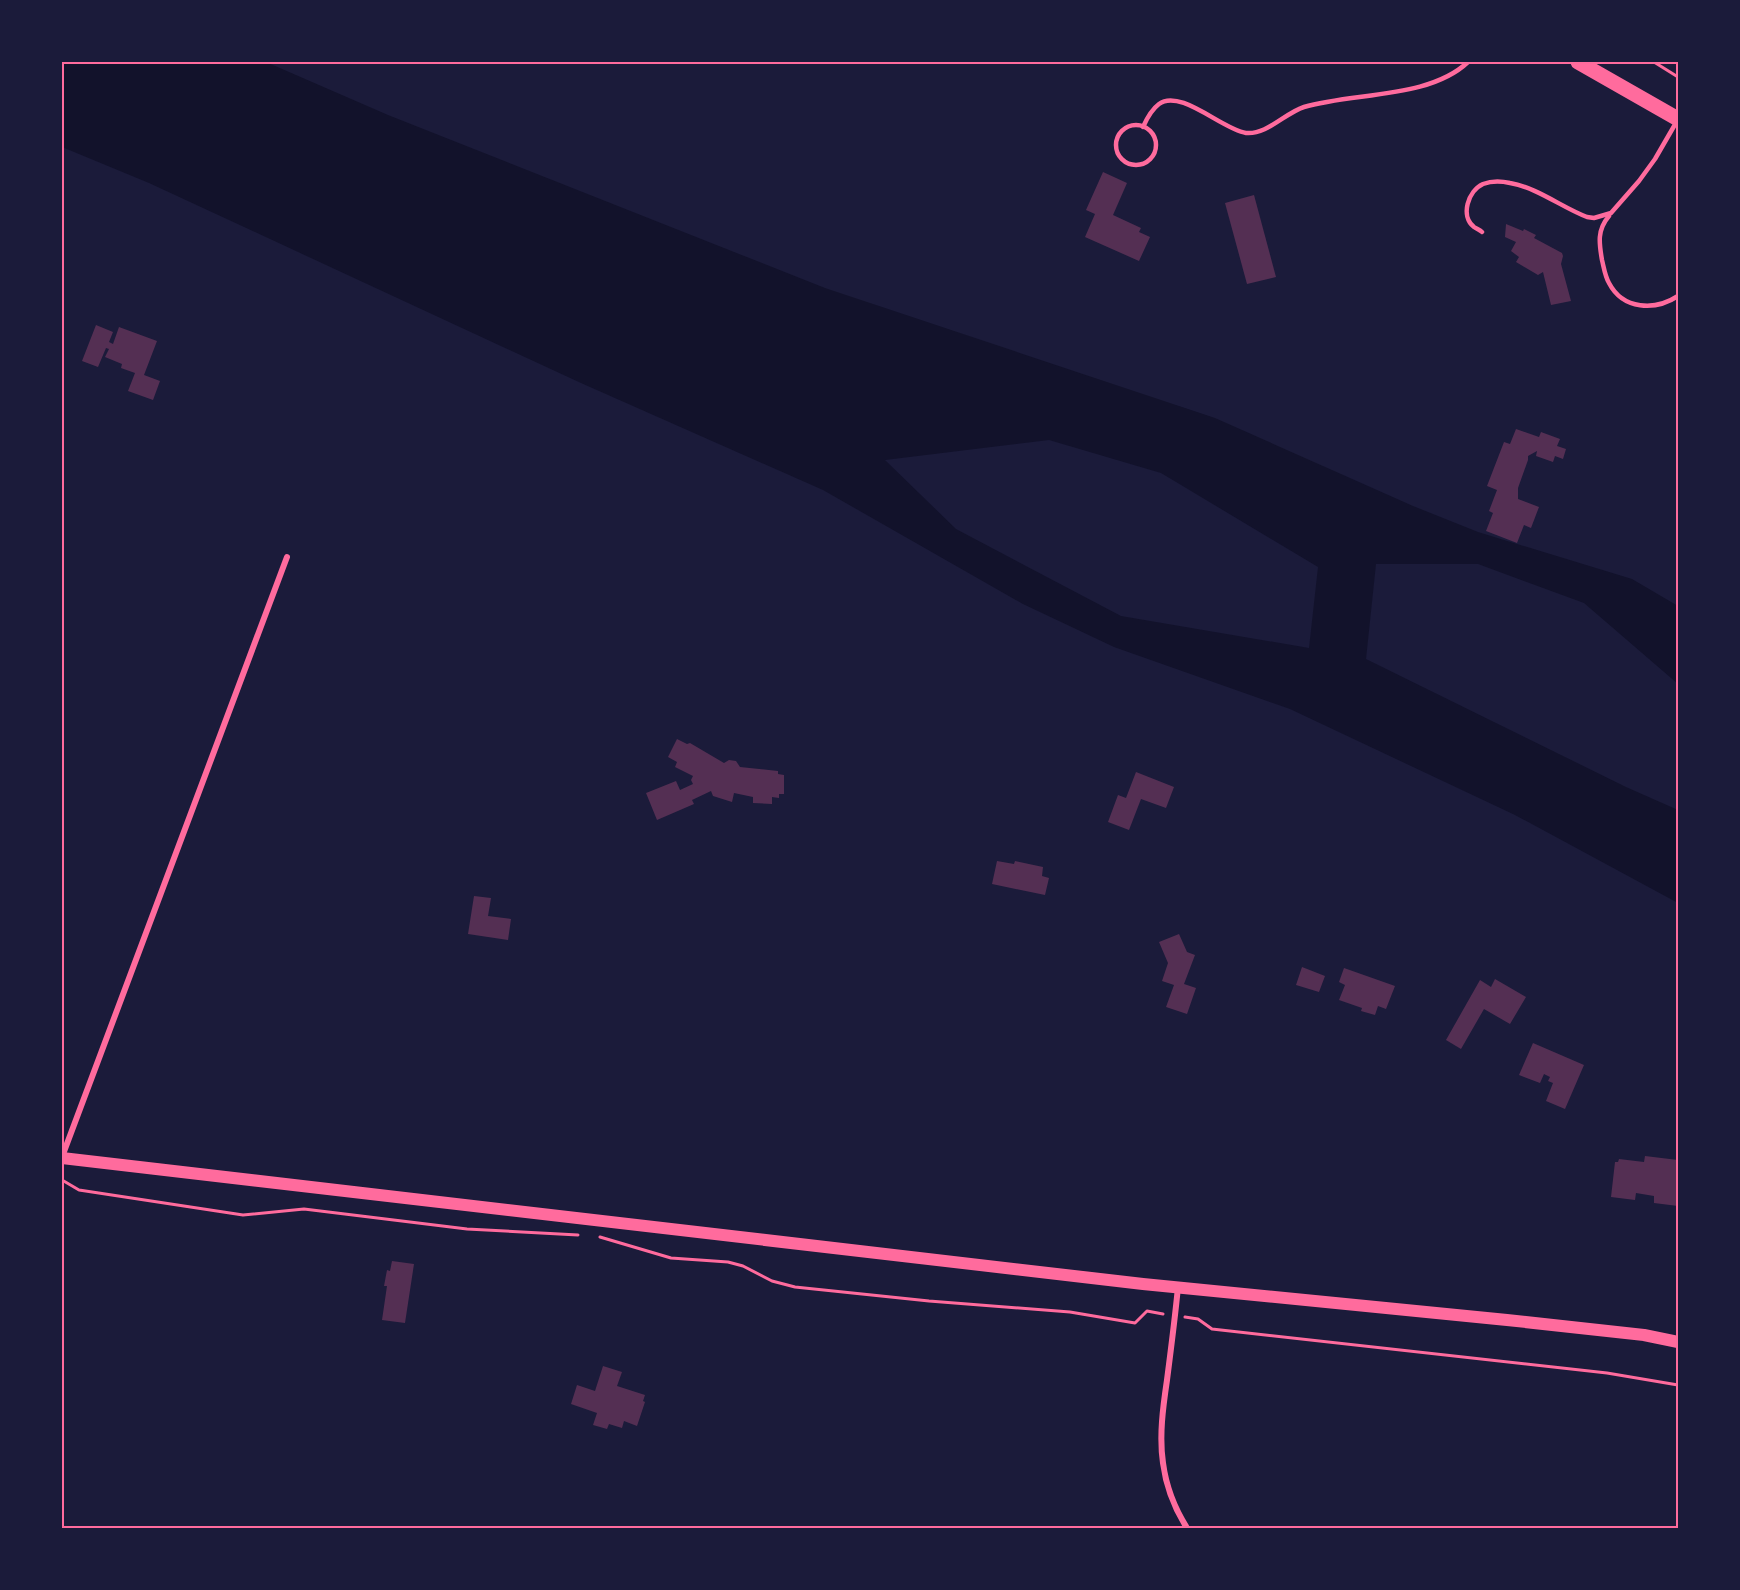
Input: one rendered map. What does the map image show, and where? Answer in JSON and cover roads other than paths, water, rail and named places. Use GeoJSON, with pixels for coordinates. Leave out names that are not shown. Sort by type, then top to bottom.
{"type":"FeatureCollection","features":[{"type":"Feature","properties":{"kind":"main road"},"geometry":{"type":"LineString","coordinates":[[1578,62],[1678,119]]}},
{"type":"Feature","properties":{"kind":"main road"},"geometry":{"type":"LineString","coordinates":[[62,1157],[528,1214],[1178,1287],[1644,1335],[1678,1342]]}},
{"type":"Feature","properties":{"kind":"street"},"geometry":{"type":"LineString","coordinates":[[62,1157],[287,557]]}},
{"type":"Feature","properties":{"kind":"street"},"geometry":{"type":"LineString","coordinates":[[1178,1287],[1161,1439],[1162,1461],[1167,1482],[1174,1503],[1187,1528]]}},
{"type":"Feature","properties":{"kind":"lane"},"geometry":{"type":"LineString","coordinates":[[1143,127],[1150,112],[1161,102],[1170,101],[1185,103],[1233,129],[1248,133],[1262,130],[1297,109],[1319,102],[1426,85],[1453,75],[1468,62]]}},
{"type":"Feature","properties":{"kind":"lane"},"geometry":{"type":"LineString","coordinates":[[1678,119],[1655,159],[1604,222],[1599,236],[1607,280],[1626,300],[1646,306],[1658,306],[1678,296]]}},
{"type":"Feature","properties":{"kind":"lane"},"geometry":{"type":"LineString","coordinates":[[1130,126],[1143,127],[1153,135],[1155,141],[1153,154],[1138,164],[1126,162],[1118,153],[1116,146],[1119,134],[1130,126]]}},
{"type":"Feature","properties":{"kind":"lane"},"geometry":{"type":"LineString","coordinates":[[1482,232],[1469,221],[1467,206],[1474,190],[1490,182],[1501,181],[1521,185],[1587,217],[1594,218],[1611,213]]}}]}
